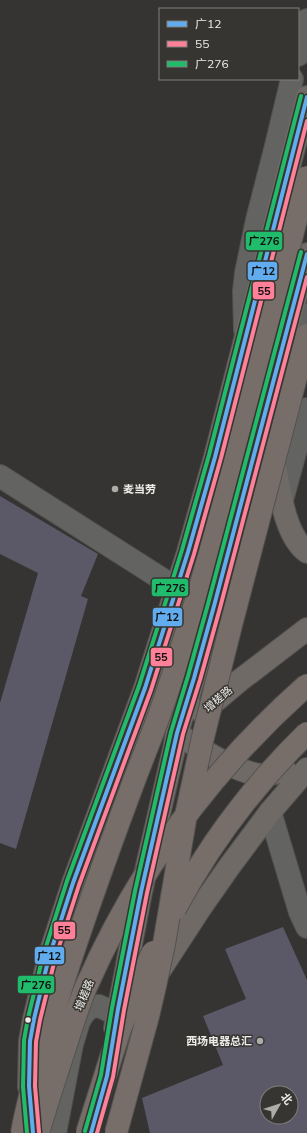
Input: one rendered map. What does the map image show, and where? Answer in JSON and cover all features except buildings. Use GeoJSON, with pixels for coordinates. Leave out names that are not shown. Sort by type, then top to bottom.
{"type":"FeatureCollection","features":[{"type":"Feature","properties":{"kind":"highway"},"geometry":{"type":"LineString","coordinates":[[22,1133],[36,1074],[69,962],[99,875],[167,695],[194,610],[226,492],[297,174]]}},
{"type":"Feature","properties":{"kind":"highway"},"geometry":{"type":"LineString","coordinates":[[116,1133],[151,1001],[164,944],[185,820],[203,737],[307,335]]}},
{"type":"Feature","properties":{"kind":"highway","name":"增槎路"},"geometry":{"type":"LineString","coordinates":[[38,1133],[60,1060],[86,988],[110,936],[135,892],[165,844],[211,783],[245,744],[307,684]]}},
{"type":"Feature","properties":{"kind":"highway"},"geometry":{"type":"LineString","coordinates":[[87,1133],[102,1081],[125,1017],[152,954],[180,900],[196,872],[249,797],[307,733]]}},
{"type":"Feature","properties":{"kind":"main road"},"geometry":{"type":"LineString","coordinates":[[101,804],[145,688],[206,489],[245,339],[297,174],[307,97]]}},
{"type":"Feature","properties":{"kind":"main road"},"geometry":{"type":"LineString","coordinates":[[91,1133],[107,1076],[141,892],[177,733],[212,613],[307,254]]}},
{"type":"Feature","properties":{"kind":"main road"},"geometry":{"type":"LineString","coordinates":[[266,413],[282,500],[289,524],[295,540],[307,552]]}},
{"type":"Feature","properties":{"kind":"main road","name":"增槎路"},"geometry":{"type":"LineString","coordinates":[[33,1133],[29,1086],[30,1041],[34,1019],[49,957],[101,804],[177,733],[239,681],[307,629]]}},
{"type":"Feature","properties":{"kind":"main road"},"geometry":{"type":"LineString","coordinates":[[145,688],[146,700],[149,709],[159,720],[198,747],[223,761],[253,773],[263,775],[273,774],[307,760]]}},
{"type":"Feature","properties":{"kind":"main road"},"geometry":{"type":"LineString","coordinates":[[107,1076],[148,988],[213,890],[270,812],[307,769]]}},
{"type":"Feature","properties":{"kind":"main road"},"geometry":{"type":"LineString","coordinates":[[17,1133],[29,1086]]}},
{"type":"Feature","properties":{"kind":"street"},"geometry":{"type":"LineString","coordinates":[[299,51],[307,20]]}},
{"type":"Feature","properties":{"kind":"street"},"geometry":{"type":"LineString","coordinates":[[245,339],[244,291],[246,273],[257,220],[292,80]]}},
{"type":"Feature","properties":{"kind":"street"},"geometry":{"type":"LineString","coordinates":[[284,343],[307,315]]}},
{"type":"Feature","properties":{"kind":"street"},"geometry":{"type":"LineString","coordinates":[[282,500],[307,409]]}},
{"type":"Feature","properties":{"kind":"street"},"geometry":{"type":"LineString","coordinates":[[0,476],[176,588]]}},
{"type":"Feature","properties":{"kind":"street"},"geometry":{"type":"LineString","coordinates":[[270,812],[300,912],[307,927]]}},
{"type":"Feature","properties":{"kind":"street"},"geometry":{"type":"LineString","coordinates":[[55,1133],[72,1044],[84,1013],[91,1007],[99,1006],[118,1015]]}},
{"type":"Feature","properties":{"kind":"transit line","name":"广276"},"geometry":{"type":"LineString","coordinates":[[27,1133],[23,1087],[24,1040],[43,956],[67,881],[139,686],[182,550],[209,455],[301,96]]}},
{"type":"Feature","properties":{"kind":"transit line","name":"广12"},"geometry":{"type":"LineString","coordinates":[[33,1133],[29,1086],[30,1041],[49,957],[73,883],[145,688],[188,552],[215,457],[307,97]]}},
{"type":"Feature","properties":{"kind":"transit line","name":"55"},"geometry":{"type":"LineString","coordinates":[[39,1132],[35,1086],[36,1042],[55,959],[79,885],[151,690],[194,554],[221,458],[307,121]]}},
{"type":"Feature","properties":{"kind":"transit line","name":"广276"},"geometry":{"type":"LineString","coordinates":[[85,1131],[101,1075],[112,1008],[135,891],[171,732],[208,604],[301,252]]}},
{"type":"Feature","properties":{"kind":"transit line","name":"广12"},"geometry":{"type":"LineString","coordinates":[[91,1133],[107,1076],[118,1009],[141,892],[177,733],[214,606],[307,254]]}},
{"type":"Feature","properties":{"kind":"transit line","name":"55"},"geometry":{"type":"LineString","coordinates":[[97,1133],[113,1077],[124,1010],[147,893],[183,734],[220,608],[307,277]]}},
{"type":"Feature","properties":{"kind":"place","name":"麦当劳"},"geometry":{"type":"Point","coordinates":[115,489]}},
{"type":"Feature","properties":{"kind":"place","name":"西场电器总汇"},"geometry":{"type":"Point","coordinates":[260,1041]}}]}
